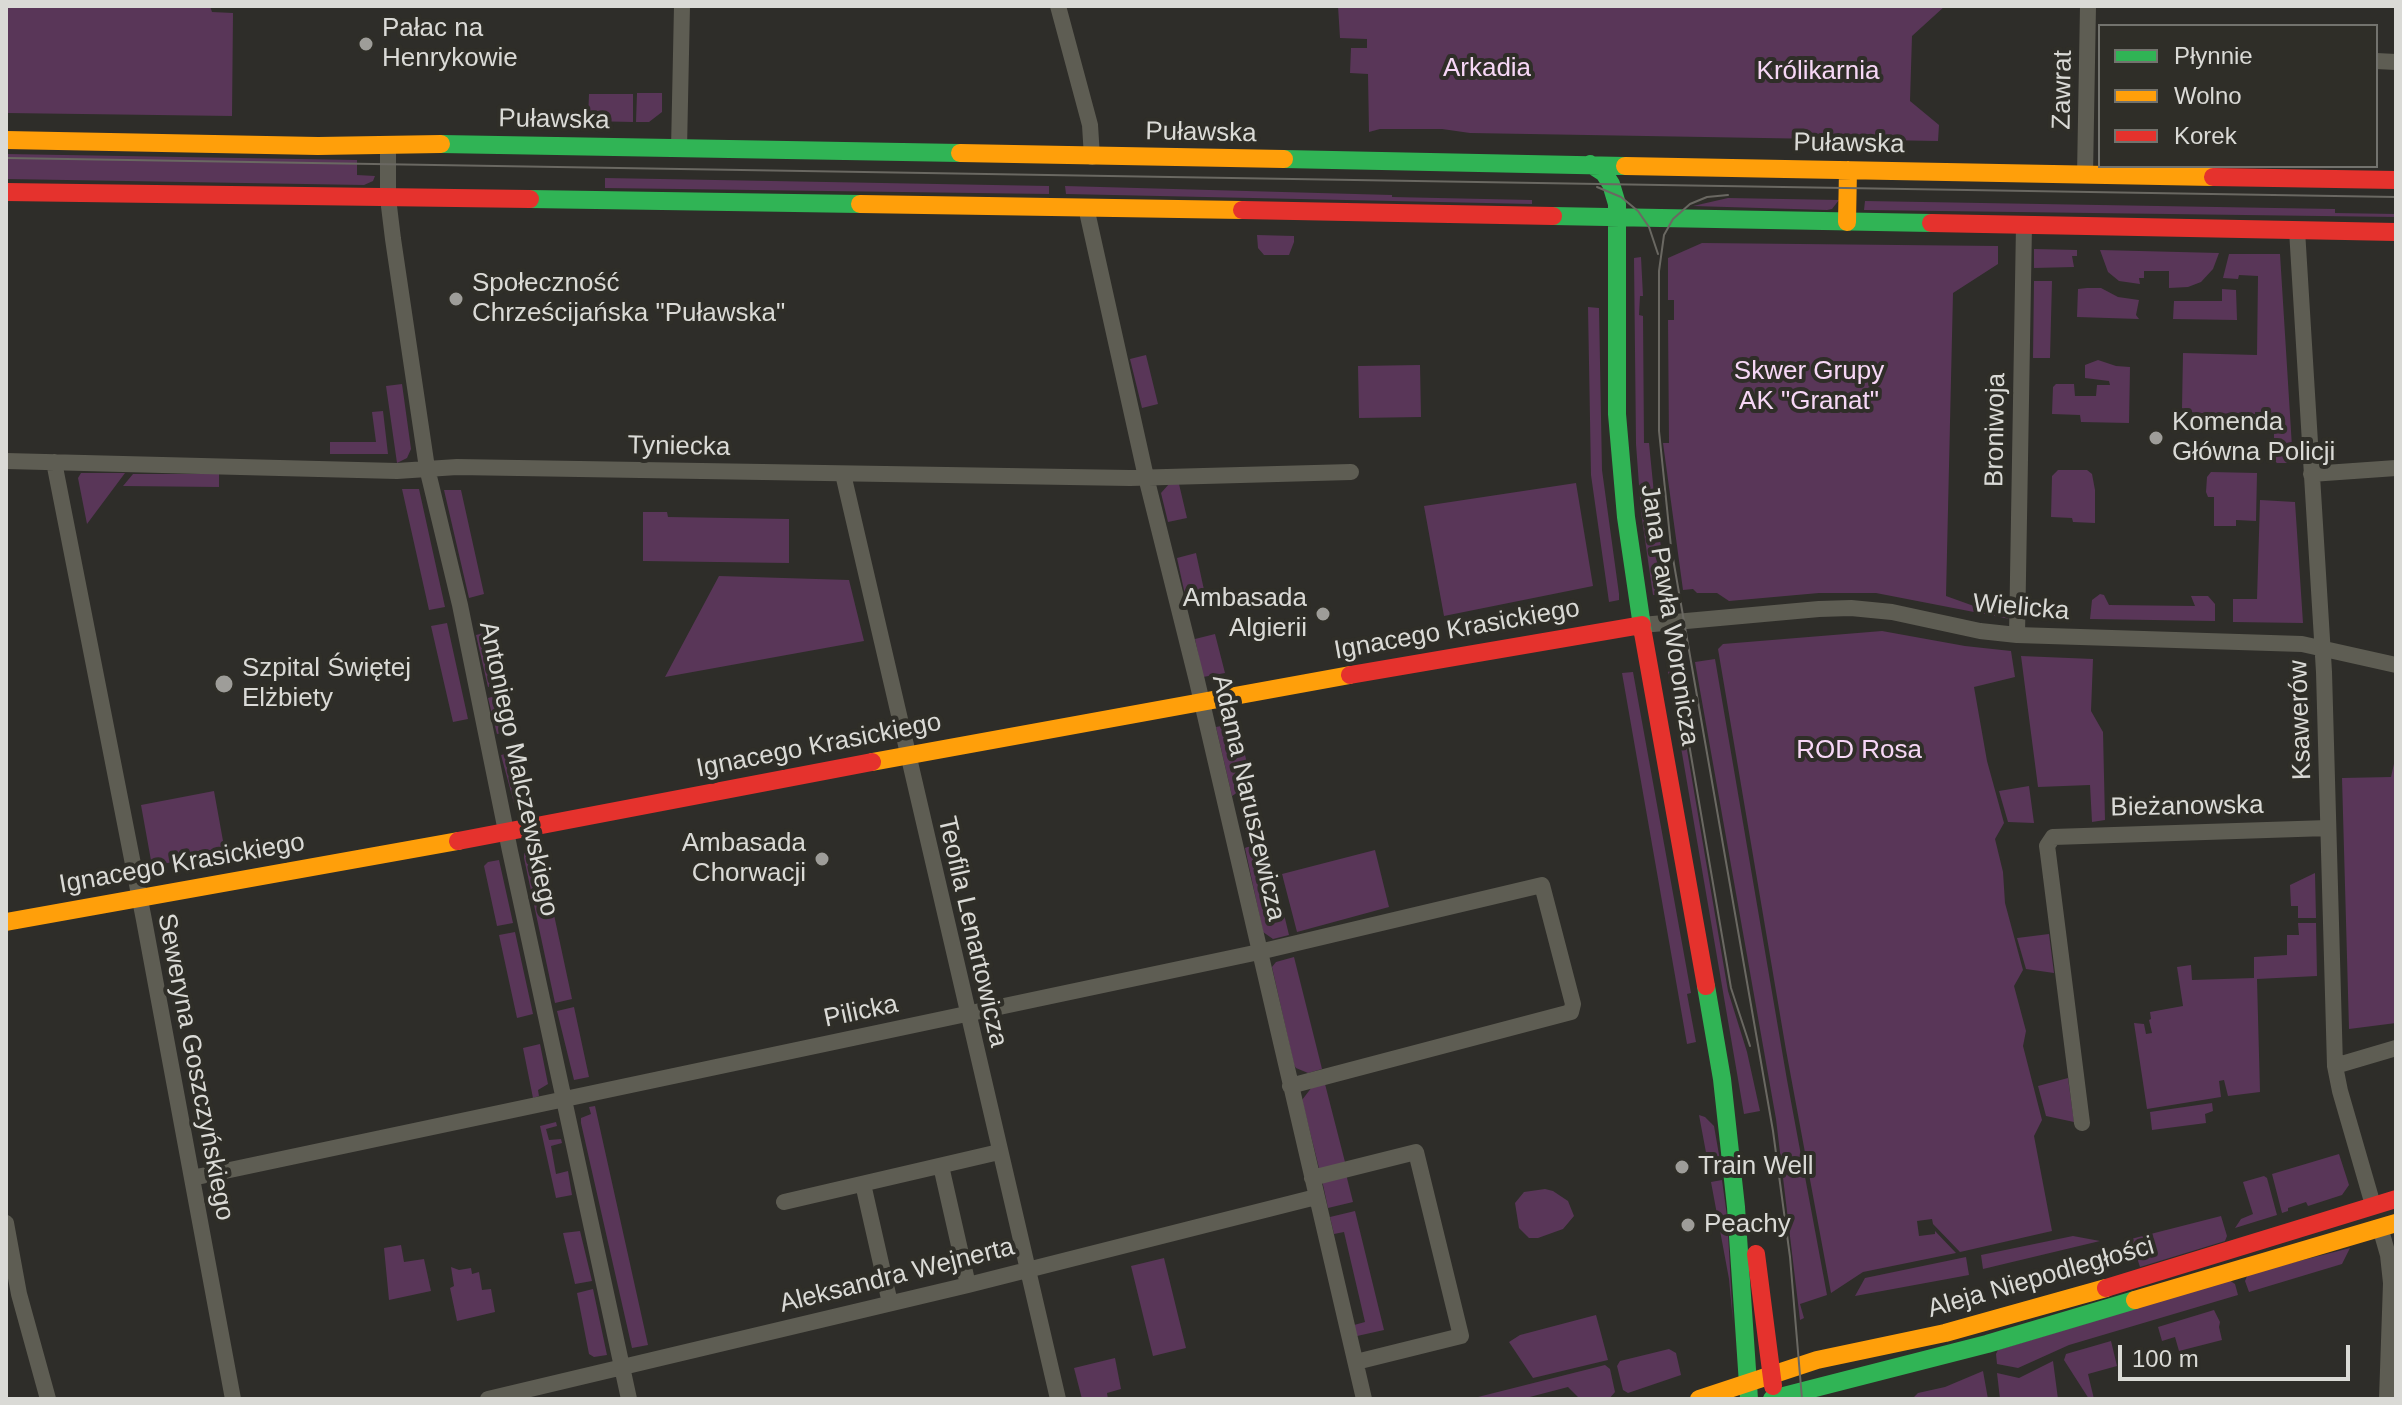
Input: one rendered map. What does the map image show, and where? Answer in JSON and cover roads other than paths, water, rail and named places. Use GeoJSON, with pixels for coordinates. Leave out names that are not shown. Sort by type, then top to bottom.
{"type":"FeatureCollection","features":[{"type":"Feature","properties":{"kind":"main road","name":"Puławska"},"geometry":{"type":"LineString","coordinates":[[6,140],[1590,164],[2396,180]]}},
{"type":"Feature","properties":{"kind":"main road","name":"Jana Pawła Woronicza"},"geometry":{"type":"LineString","coordinates":[[1590,164],[1604,173],[1611,184],[1618,218],[1618,428],[1626,517],[1642,625],[1722,1079],[1738,1219],[1749,1390]]}},
{"type":"Feature","properties":{"kind":"main road"},"geometry":{"type":"LineString","coordinates":[[1618,218],[1626,184],[1666,167]]}},
{"type":"Feature","properties":{"kind":"main road"},"geometry":{"type":"LineString","coordinates":[[1847,222],[1848,170]]}},
{"type":"Feature","properties":{"kind":"main road"},"geometry":{"type":"LineString","coordinates":[[6,192],[1086,207],[2396,232]]}},
{"type":"Feature","properties":{"kind":"main road","name":"Ignacego Krasickiego"},"geometry":{"type":"LineString","coordinates":[[6,922],[507,832],[908,755],[1642,625]]}},
{"type":"Feature","properties":{"kind":"main road","name":"Jana Pawła Woronicza"},"geometry":{"type":"LineString","coordinates":[[1722,1079],[1734,1107],[1743,1151],[1774,1399]]}},
{"type":"Feature","properties":{"kind":"main road","name":"Aleja Niepodległości"},"geometry":{"type":"LineString","coordinates":[[1699,1399],[1749,1390],[1772,1373],[1817,1360],[1945,1333],[2140,1279],[2396,1199]]}},
{"type":"Feature","properties":{"kind":"main road"},"geometry":{"type":"LineString","coordinates":[[2373,1205],[2388,1225]]}},
{"type":"Feature","properties":{"kind":"main road","name":"Aleja Niepodległości"},"geometry":{"type":"LineString","coordinates":[[1774,1399],[1987,1344],[2388,1225]]}},
{"type":"Feature","properties":{"kind":"street"},"geometry":{"type":"LineString","coordinates":[[679,149],[682,6]]}},
{"type":"Feature","properties":{"kind":"street"},"geometry":{"type":"LineString","coordinates":[[1058,6],[1090,125],[1092,157]]}},
{"type":"Feature","properties":{"kind":"street","name":"Zawrat"},"geometry":{"type":"LineString","coordinates":[[2085,175],[2094,58],[2088,6]]}},
{"type":"Feature","properties":{"kind":"street","name":"Antoniego Malczewskiego"},"geometry":{"type":"LineString","coordinates":[[388,145],[388,198],[427,468],[460,605],[629,1399]]}},
{"type":"Feature","properties":{"kind":"street","name":"Adama Naruszewicza"},"geometry":{"type":"LineString","coordinates":[[1086,207],[1146,477],[1364,1399]]}},
{"type":"Feature","properties":{"kind":"street","name":"Broniwoja"},"geometry":{"type":"LineString","coordinates":[[2017,635],[2024,225]]}},
{"type":"Feature","properties":{"kind":"street","name":"Ksawerów"},"geometry":{"type":"LineString","coordinates":[[2297,230],[2322,648],[2335,1066],[2373,1205]]}},
{"type":"Feature","properties":{"kind":"street","name":"Tyniecka"},"geometry":{"type":"LineString","coordinates":[[6,461],[397,471],[427,468],[1146,477],[1351,472]]}},
{"type":"Feature","properties":{"kind":"street","name":"Seweryna Goszczyńskiego"},"geometry":{"type":"LineString","coordinates":[[54,462],[233,1399]]}},
{"type":"Feature","properties":{"kind":"street"},"geometry":{"type":"LineString","coordinates":[[2311,474],[2396,468]]}},
{"type":"Feature","properties":{"kind":"street","name":"Teofila Lenartowicza"},"geometry":{"type":"LineString","coordinates":[[843,474],[1058,1399]]}},
{"type":"Feature","properties":{"kind":"street","name":"Wielicka"},"geometry":{"type":"LineString","coordinates":[[1642,625],[1851,608],[1892,612],[1980,631],[2017,635],[2302,644],[2396,665]]}},
{"type":"Feature","properties":{"kind":"street","name":"Bieżanowska"},"geometry":{"type":"LineString","coordinates":[[2082,1123],[2048,853],[2050,841],[2059,835],[2328,828]]}},
{"type":"Feature","properties":{"kind":"street","name":"Pilicka"},"geometry":{"type":"LineString","coordinates":[[192,1178],[1259,952],[1539,884],[1545,889],[1573,1004],[1569,1014],[1290,1086]]}},
{"type":"Feature","properties":{"kind":"street"},"geometry":{"type":"LineString","coordinates":[[2335,1066],[2396,1048]]}},
{"type":"Feature","properties":{"kind":"street"},"geometry":{"type":"LineString","coordinates":[[784,1202],[999,1152]]}},
{"type":"Feature","properties":{"kind":"street"},"geometry":{"type":"LineString","coordinates":[[1312,1178],[1416,1152],[1458,1322],[1461,1336],[1356,1362]]}},
{"type":"Feature","properties":{"kind":"street"},"geometry":{"type":"LineString","coordinates":[[941,1166],[968,1285]]}},
{"type":"Feature","properties":{"kind":"street"},"geometry":{"type":"LineString","coordinates":[[863,1184],[890,1303]]}},
{"type":"Feature","properties":{"kind":"street","name":"Aleksandra Wejnerta"},"geometry":{"type":"LineString","coordinates":[[488,1399],[968,1285],[1316,1197]]}},
{"type":"Feature","properties":{"kind":"street"},"geometry":{"type":"LineString","coordinates":[[6,1223],[19,1294],[48,1399]]}},
{"type":"Feature","properties":{"kind":"street"},"geometry":{"type":"LineString","coordinates":[[2387,1399],[2392,1378],[2388,1225]]}},
{"type":"Feature","properties":{"kind":"tram line"},"geometry":{"type":"LineString","coordinates":[[6,158],[2396,197]]}},
{"type":"Feature","properties":{"kind":"tram line"},"geometry":{"type":"LineString","coordinates":[[1597,187],[1621,197],[1638,211],[1649,227],[1658,254]]}},
{"type":"Feature","properties":{"kind":"tram line"},"geometry":{"type":"LineString","coordinates":[[1728,195],[1707,197],[1690,204],[1673,219],[1664,235],[1659,271],[1659,431],[1671,547],[1773,1131],[1790,1257],[1802,1399]]}},
{"type":"Feature","properties":{"kind":"tram line"},"geometry":{"type":"LineString","coordinates":[[1688,689],[1689,744],[1731,988],[1750,1046]]}},
{"type":"Feature","properties":{"kind":"place","name":"Pałac na Henrykowie"},"geometry":{"type":"Point","coordinates":[366,44]}},
{"type":"Feature","properties":{"kind":"place","name":"Społeczność Chrześcijańska \"Puławska\""},"geometry":{"type":"Point","coordinates":[456,299]}},
{"type":"Feature","properties":{"kind":"place","name":"Komenda Główna Policji"},"geometry":{"type":"Point","coordinates":[2156,438]}},
{"type":"Feature","properties":{"kind":"place","name":"Ambasada Algierii"},"geometry":{"type":"Point","coordinates":[1323,614]}},
{"type":"Feature","properties":{"kind":"place","name":"Szpital Świętej Elżbiety"},"geometry":{"type":"Point","coordinates":[224,684]}},
{"type":"Feature","properties":{"kind":"place","name":"Ambasada Chorwacji"},"geometry":{"type":"Point","coordinates":[822,859]}},
{"type":"Feature","properties":{"kind":"place","name":"Train Well"},"geometry":{"type":"Point","coordinates":[1682,1167]}},
{"type":"Feature","properties":{"kind":"place","name":"Peachy"},"geometry":{"type":"Point","coordinates":[1688,1225]}},
{"type":"Feature","properties":{"kind":"park label","name":"Arkadia"},"geometry":{"type":"Point","coordinates":[1487,69]}},
{"type":"Feature","properties":{"kind":"park label","name":"Królikarnia"},"geometry":{"type":"Point","coordinates":[1818,72]}},
{"type":"Feature","properties":{"kind":"park label","name":"Skwer Grupy AK \"Granat\""},"geometry":{"type":"Point","coordinates":[1809,387]}},
{"type":"Feature","properties":{"kind":"park label","name":"ROD Rosa"},"geometry":{"type":"Point","coordinates":[1859,751]}}]}
